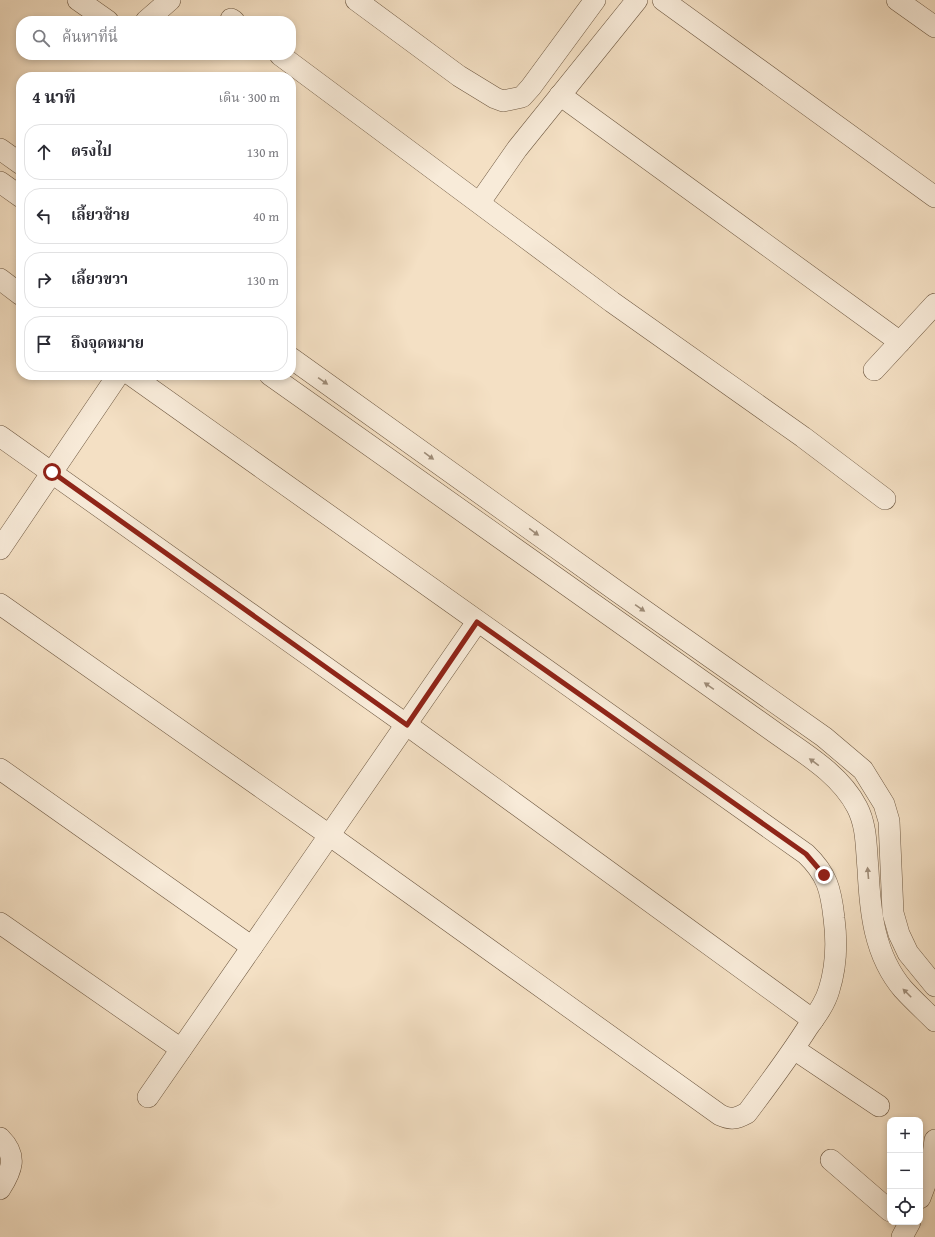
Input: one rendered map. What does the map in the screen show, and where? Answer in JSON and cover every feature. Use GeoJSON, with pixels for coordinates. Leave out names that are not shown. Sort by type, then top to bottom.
{"type":"FeatureCollection","features":[{"type":"Feature","properties":{"kind":"street"},"geometry":{"type":"LineString","coordinates":[[78,0],[101,16]]}},
{"type":"Feature","properties":{"kind":"street"},"geometry":{"type":"LineString","coordinates":[[356,0],[459,76],[495,98],[503,101],[522,97],[595,0]]}},
{"type":"Feature","properties":{"kind":"street"},"geometry":{"type":"LineString","coordinates":[[480,202],[509,159],[637,0]]}},
{"type":"Feature","properties":{"kind":"street"},"geometry":{"type":"LineString","coordinates":[[663,0],[935,197]]}},
{"type":"Feature","properties":{"kind":"street"},"geometry":{"type":"LineString","coordinates":[[897,0],[935,26]]}},
{"type":"Feature","properties":{"kind":"street"},"geometry":{"type":"LineString","coordinates":[[151,16],[167,1]]}},
{"type":"Feature","properties":{"kind":"street"},"geometry":{"type":"LineString","coordinates":[[287,60],[480,202],[618,306],[803,437],[885,499]]}},
{"type":"Feature","properties":{"kind":"street"},"geometry":{"type":"LineString","coordinates":[[560,95],[900,342]]}},
{"type":"Feature","properties":{"kind":"street"},"geometry":{"type":"LineString","coordinates":[[0,149],[16,160]]}},
{"type":"Feature","properties":{"kind":"street"},"geometry":{"type":"LineString","coordinates":[[0,182],[16,193]]}},
{"type":"Feature","properties":{"kind":"street"},"geometry":{"type":"LineString","coordinates":[[0,280],[16,291]]}},
{"type":"Feature","properties":{"kind":"street"},"geometry":{"type":"LineString","coordinates":[[874,370],[935,304]]}},
{"type":"Feature","properties":{"kind":"street"},"geometry":{"type":"LineString","coordinates":[[296,362],[618,592],[824,736],[863,770],[884,804],[889,821],[893,913],[899,934],[908,953],[935,986]]}},
{"type":"Feature","properties":{"kind":"street"},"geometry":{"type":"LineString","coordinates":[[0,548],[115,380]]}},
{"type":"Feature","properties":{"kind":"street"},"geometry":{"type":"LineString","coordinates":[[0,604],[329,835],[720,1116],[728,1119],[737,1118],[747,1114],[813,1020],[829,990],[833,972],[836,935],[832,894],[824,875],[816,863],[793,845],[138,380]]}},
{"type":"Feature","properties":{"kind":"street"},"geometry":{"type":"LineString","coordinates":[[277,380],[776,733],[826,770],[846,789],[858,808],[866,833],[872,914],[878,944],[887,964],[902,988],[935,1021]]}},
{"type":"Feature","properties":{"kind":"street"},"geometry":{"type":"LineString","coordinates":[[0,436],[407,725],[813,1020]]}},
{"type":"Feature","properties":{"kind":"street"},"geometry":{"type":"LineString","coordinates":[[605,612],[618,592]]}},
{"type":"Feature","properties":{"kind":"street"},"geometry":{"type":"LineString","coordinates":[[148,1098],[477,622]]}},
{"type":"Feature","properties":{"kind":"street"},"geometry":{"type":"LineString","coordinates":[[0,769],[252,947]]}},
{"type":"Feature","properties":{"kind":"street"},"geometry":{"type":"LineString","coordinates":[[0,923],[181,1049]]}},
{"type":"Feature","properties":{"kind":"street"},"geometry":{"type":"LineString","coordinates":[[794,1049],[879,1106]]}},
{"type":"Feature","properties":{"kind":"street"},"geometry":{"type":"LineString","coordinates":[[0,1138],[10,1153],[12,1164],[10,1172],[0,1189]]}},
{"type":"Feature","properties":{"kind":"street"},"geometry":{"type":"LineString","coordinates":[[923,1190],[931,1168],[935,1140]]}},
{"type":"Feature","properties":{"kind":"street"},"geometry":{"type":"LineString","coordinates":[[831,1160],[887,1208]]}},
{"type":"Feature","properties":{"kind":"route"},"geometry":{"type":"LineString","coordinates":[[52,472],[407,725],[477,622],[806,854],[816,863],[824,875]]}}]}
